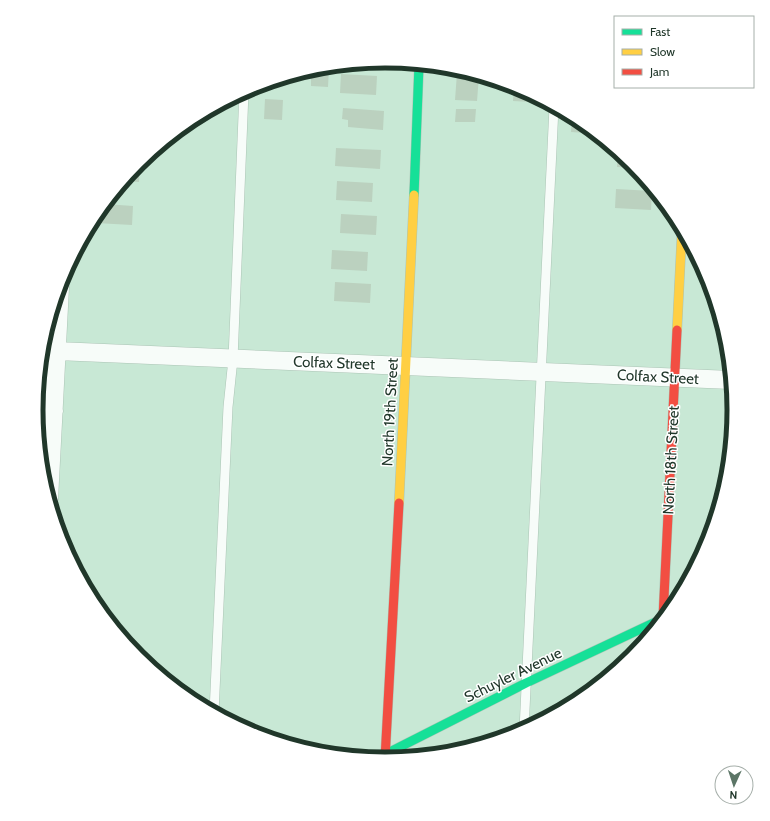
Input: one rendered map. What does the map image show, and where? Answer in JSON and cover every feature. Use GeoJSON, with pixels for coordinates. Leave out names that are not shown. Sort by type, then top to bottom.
{"type":"FeatureCollection","features":[{"type":"Feature","properties":{"kind":"street","name":"North 19th Street"},"geometry":{"type":"LineString","coordinates":[[385,752],[407,366],[419,70]]}},
{"type":"Feature","properties":{"kind":"street","name":"North 18th Street"},"geometry":{"type":"LineString","coordinates":[[664,607],[681,241]]}},
{"type":"Feature","properties":{"kind":"street"},"geometry":{"type":"LineString","coordinates":[[50,478],[59,308]]}},
{"type":"Feature","properties":{"kind":"street","name":"Colfax Street"},"geometry":{"type":"LineString","coordinates":[[57,351],[725,380]]}},
{"type":"Feature","properties":{"kind":"street"},"geometry":{"type":"LineString","coordinates":[[43,410],[54,411]]}},
{"type":"Feature","properties":{"kind":"street","name":"Schuyler Avenue"},"geometry":{"type":"LineString","coordinates":[[395,752],[526,683],[652,624]]}},
{"type":"Feature","properties":{"kind":"lane"},"geometry":{"type":"LineString","coordinates":[[214,707],[228,407],[233,359],[244,100]]}},
{"type":"Feature","properties":{"kind":"lane"},"geometry":{"type":"LineString","coordinates":[[524,722],[554,113]]}},
{"type":"Feature","properties":{"kind":"building"},"geometry":{"type":"Polygon","coordinates":[[[329,73],[328,87],[311,86],[311,77],[329,73]]]}},
{"type":"Feature","properties":{"kind":"building"},"geometry":{"type":"Polygon","coordinates":[[[341,74],[377,76],[376,95],[340,93],[341,74]]]}},
{"type":"Feature","properties":{"kind":"building"},"geometry":{"type":"Polygon","coordinates":[[[457,76],[479,82],[477,101],[455,100],[457,76]]]}},
{"type":"Feature","properties":{"kind":"building"},"geometry":{"type":"Polygon","coordinates":[[[513,94],[531,102],[531,102],[513,101],[513,94]]]}},
{"type":"Feature","properties":{"kind":"building"},"geometry":{"type":"Polygon","coordinates":[[[265,99],[283,100],[282,120],[264,119],[265,99]]]}},
{"type":"Feature","properties":{"kind":"building"},"geometry":{"type":"Polygon","coordinates":[[[343,108],[384,111],[383,130],[348,127],[348,120],[342,119],[343,108]]]}},
{"type":"Feature","properties":{"kind":"building"},"geometry":{"type":"Polygon","coordinates":[[[456,109],[476,109],[475,122],[455,122],[456,109]]]}},
{"type":"Feature","properties":{"kind":"building"},"geometry":{"type":"Polygon","coordinates":[[[572,124],[585,133],[571,132],[572,124]]]}},
{"type":"Feature","properties":{"kind":"building"},"geometry":{"type":"Polygon","coordinates":[[[336,148],[381,150],[380,169],[335,166],[336,148]]]}},
{"type":"Feature","properties":{"kind":"building"},"geometry":{"type":"Polygon","coordinates":[[[617,160],[625,167],[617,167],[617,160]]]}},
{"type":"Feature","properties":{"kind":"building"},"geometry":{"type":"Polygon","coordinates":[[[139,173],[139,182],[131,181],[139,173]]]}},
{"type":"Feature","properties":{"kind":"building"},"geometry":{"type":"Polygon","coordinates":[[[337,181],[373,183],[372,202],[336,200],[337,181]]]}},
{"type":"Feature","properties":{"kind":"building"},"geometry":{"type":"Polygon","coordinates":[[[616,189],[647,191],[652,197],[651,210],[615,208],[616,189]]]}},
{"type":"Feature","properties":{"kind":"building"},"geometry":{"type":"Polygon","coordinates":[[[112,205],[133,206],[132,225],[99,223],[112,205]]]}},
{"type":"Feature","properties":{"kind":"building"},"geometry":{"type":"Polygon","coordinates":[[[341,214],[377,216],[376,235],[340,233],[341,214]]]}},
{"type":"Feature","properties":{"kind":"building"},"geometry":{"type":"Polygon","coordinates":[[[332,250],[368,252],[367,271],[331,269],[332,250]]]}},
{"type":"Feature","properties":{"kind":"building"},"geometry":{"type":"Polygon","coordinates":[[[335,282],[371,284],[370,303],[334,301],[335,282]]]}},
{"type":"Feature","properties":{"kind":"traffic: fast"},"geometry":{"type":"LineString","coordinates":[[414,195],[419,70]]}},
{"type":"Feature","properties":{"kind":"traffic: fast"},"geometry":{"type":"LineString","coordinates":[[390,752],[526,683],[652,624]]}},
{"type":"Feature","properties":{"kind":"traffic: slow"},"geometry":{"type":"LineString","coordinates":[[399,503],[414,195]]}},
{"type":"Feature","properties":{"kind":"traffic: slow"},"geometry":{"type":"LineString","coordinates":[[677,330],[681,241]]}},
{"type":"Feature","properties":{"kind":"traffic: jam"},"geometry":{"type":"LineString","coordinates":[[663,609],[677,330]]}},
{"type":"Feature","properties":{"kind":"traffic: jam"},"geometry":{"type":"LineString","coordinates":[[385,752],[399,503]]}}]}
